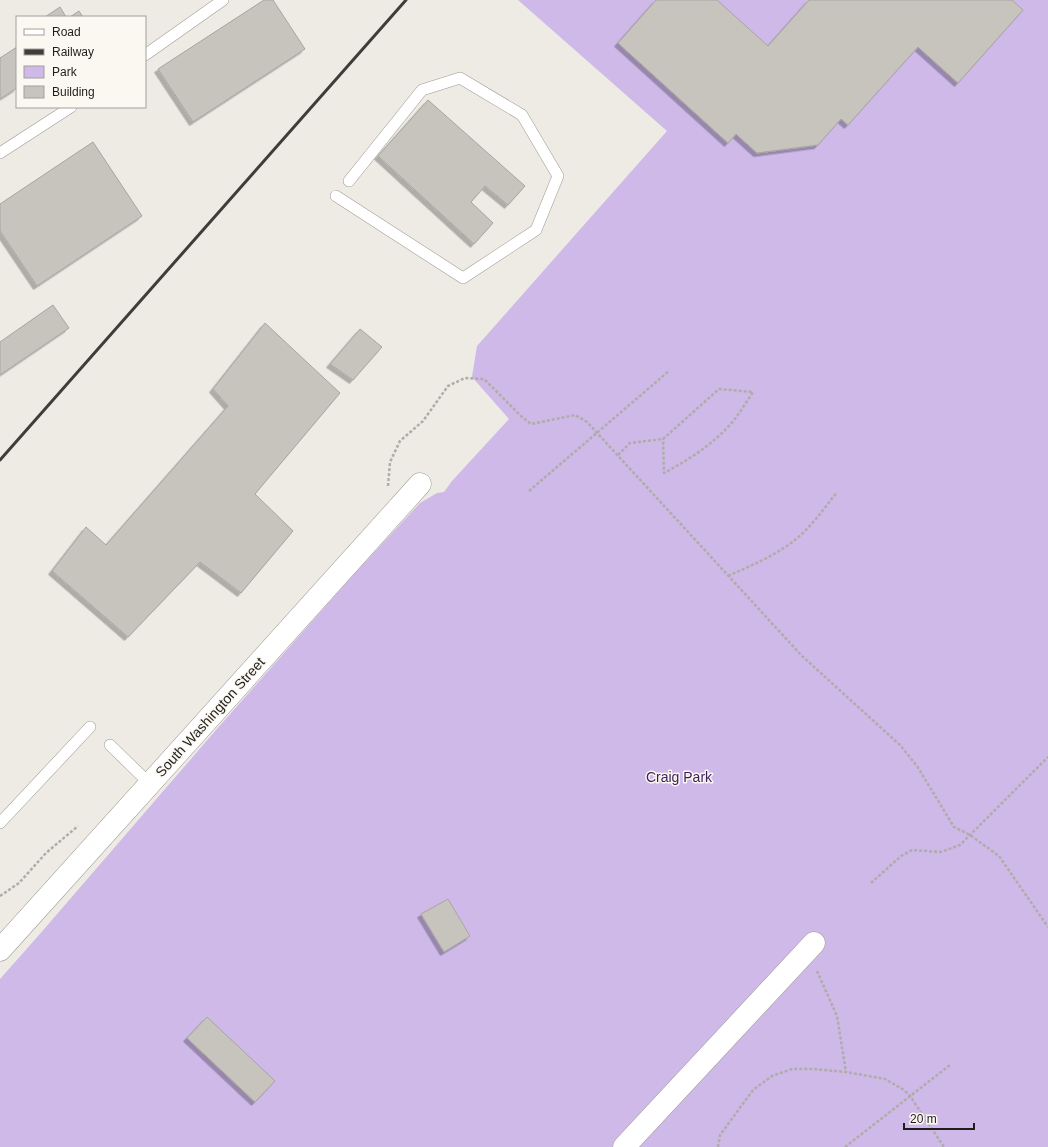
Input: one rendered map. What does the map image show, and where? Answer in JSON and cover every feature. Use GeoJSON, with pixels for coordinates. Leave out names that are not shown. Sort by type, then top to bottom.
{"type":"FeatureCollection","features":[{"type":"Feature","properties":{"kind":"street","name":"South Washington Street"},"geometry":{"type":"LineString","coordinates":[[0,950],[420,484]]}},
{"type":"Feature","properties":{"kind":"street"},"geometry":{"type":"LineString","coordinates":[[624,1147],[810,947]]}},
{"type":"Feature","properties":{"kind":"lane"},"geometry":{"type":"LineString","coordinates":[[146,54],[223,0]]}},
{"type":"Feature","properties":{"kind":"lane"},"geometry":{"type":"LineString","coordinates":[[336,196],[463,278],[536,230],[558,176],[522,115],[460,78],[422,90],[349,181]]}},
{"type":"Feature","properties":{"kind":"lane"},"geometry":{"type":"LineString","coordinates":[[0,152],[69,108]]}},
{"type":"Feature","properties":{"kind":"lane"},"geometry":{"type":"LineString","coordinates":[[0,823],[90,727]]}},
{"type":"Feature","properties":{"kind":"lane"},"geometry":{"type":"LineString","coordinates":[[110,745],[150,784]]}},
{"type":"Feature","properties":{"kind":"path"},"geometry":{"type":"LineString","coordinates":[[529,491],[669,371]]}},
{"type":"Feature","properties":{"kind":"path"},"geometry":{"type":"LineString","coordinates":[[387,489],[390,462],[400,441],[423,421],[448,386],[465,378],[484,379],[531,424],[575,414],[587,422],[618,455],[802,656],[900,745],[917,766],[954,827],[970,835],[999,856],[1048,927]]}},
{"type":"Feature","properties":{"kind":"path"},"geometry":{"type":"LineString","coordinates":[[618,455],[630,443],[663,439],[719,389],[753,392],[734,420],[711,444],[664,473],[663,439]]}},
{"type":"Feature","properties":{"kind":"path"},"geometry":{"type":"LineString","coordinates":[[728,576],[765,560],[792,543],[810,525],[837,492]]}},
{"type":"Feature","properties":{"kind":"path"},"geometry":{"type":"LineString","coordinates":[[871,883],[901,856],[912,850],[941,852],[960,845],[1048,757]]}},
{"type":"Feature","properties":{"kind":"path"},"geometry":{"type":"LineString","coordinates":[[810,947],[837,1016],[846,1072]]}},
{"type":"Feature","properties":{"kind":"path"},"geometry":{"type":"LineString","coordinates":[[845,1147],[950,1065]]}},
{"type":"Feature","properties":{"kind":"path"},"geometry":{"type":"LineString","coordinates":[[718,1147],[720,1135],[753,1090],[772,1076],[792,1069],[814,1069],[846,1072],[885,1079],[904,1090],[910,1096],[944,1147]]}},
{"type":"Feature","properties":{"kind":"green space","name":"Craig Park"},"geometry":{"type":"Polygon","coordinates":[[[518,0],[1048,0],[1048,1147],[0,1147],[0,979],[216,730],[355,573],[420,503],[437,493],[444,492],[452,481],[509,419],[472,377],[477,346],[667,131],[518,0]]]}},
{"type":"Feature","properties":{"kind":"building"},"geometry":{"type":"Polygon","coordinates":[[[264,0],[273,0],[305,49],[193,122],[158,69],[264,0]]]}},
{"type":"Feature","properties":{"kind":"building"},"geometry":{"type":"Polygon","coordinates":[[[656,0],[717,0],[768,46],[809,0],[1012,0],[1023,10],[958,83],[918,47],[848,125],[841,119],[818,145],[757,153],[736,134],[728,143],[618,43],[656,0]]]}},
{"type":"Feature","properties":{"kind":"building"},"geometry":{"type":"Polygon","coordinates":[[[60,7],[65,16],[46,16],[60,7]]]}},
{"type":"Feature","properties":{"kind":"building"},"geometry":{"type":"Polygon","coordinates":[[[79,11],[82,16],[72,16],[79,11]]]}},
{"type":"Feature","properties":{"kind":"building"},"geometry":{"type":"Polygon","coordinates":[[[16,48],[16,89],[0,99],[0,58],[16,48]]]}},
{"type":"Feature","properties":{"kind":"building"},"geometry":{"type":"Polygon","coordinates":[[[428,100],[525,186],[508,205],[485,186],[471,202],[493,223],[474,244],[378,156],[428,100]]]}},
{"type":"Feature","properties":{"kind":"building"},"geometry":{"type":"Polygon","coordinates":[[[93,142],[142,216],[37,286],[0,231],[0,204],[93,142]]]}},
{"type":"Feature","properties":{"kind":"building"},"geometry":{"type":"Polygon","coordinates":[[[53,305],[69,328],[0,375],[0,342],[53,305]]]}},
{"type":"Feature","properties":{"kind":"building"},"geometry":{"type":"Polygon","coordinates":[[[265,323],[340,393],[255,494],[293,531],[241,593],[200,562],[128,637],[52,571],[86,527],[106,545],[228,406],[213,389],[265,323]]]}},
{"type":"Feature","properties":{"kind":"building"},"geometry":{"type":"Polygon","coordinates":[[[360,329],[382,347],[353,380],[330,364],[360,329]]]}},
{"type":"Feature","properties":{"kind":"building"},"geometry":{"type":"Polygon","coordinates":[[[448,899],[470,936],[444,952],[421,914],[448,899]]]}},
{"type":"Feature","properties":{"kind":"building"},"geometry":{"type":"Polygon","coordinates":[[[207,1017],[275,1081],[255,1102],[187,1038],[207,1017]]]}},
{"type":"Feature","properties":{"kind":"railway"},"geometry":{"type":"LineString","coordinates":[[0,460],[406,0]]}}]}
